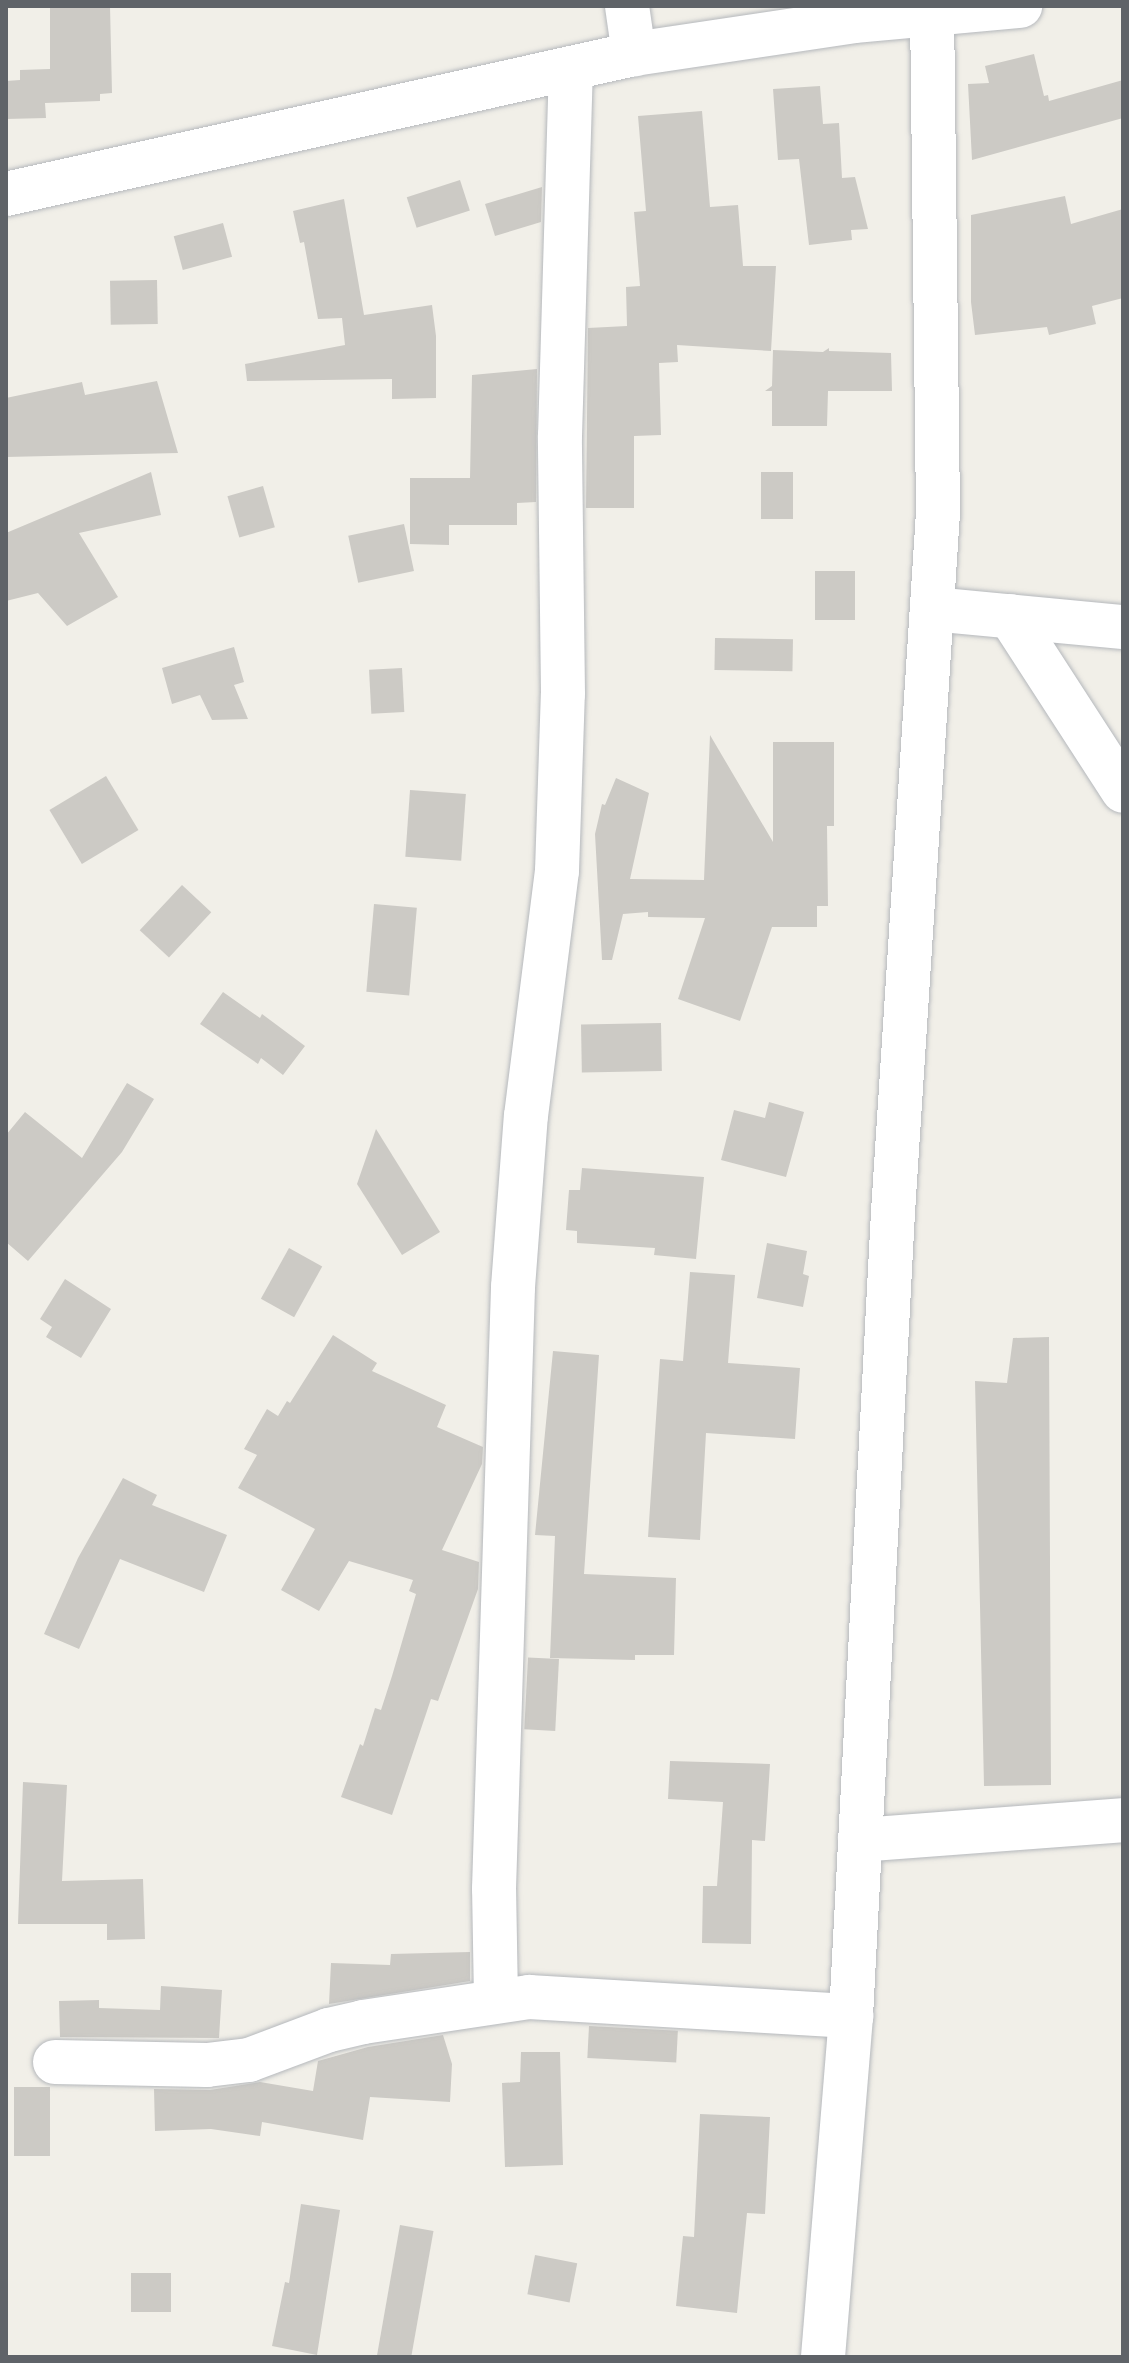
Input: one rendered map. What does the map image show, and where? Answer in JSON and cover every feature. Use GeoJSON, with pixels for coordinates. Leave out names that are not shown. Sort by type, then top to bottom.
{"type":"FeatureCollection","features":[{"type":"Feature","properties":{"kind":"street"},"geometry":{"type":"LineString","coordinates":[[627,6],[634,54]]}},
{"type":"Feature","properties":{"kind":"street"},"geometry":{"type":"LineString","coordinates":[[6,194],[634,54],[932,10],[1020,6]]}},
{"type":"Feature","properties":{"kind":"street"},"geometry":{"type":"LineString","coordinates":[[823,2357],[851,2016],[893,1212],[938,512],[932,10]]}},
{"type":"Feature","properties":{"kind":"street"},"geometry":{"type":"LineString","coordinates":[[496,2000],[494,1889],[513,1287],[526,1116],[557,856],[563,694],[560,436],[571,68]]}},
{"type":"Feature","properties":{"kind":"street"},"geometry":{"type":"LineString","coordinates":[[932,609],[1123,627]]}},
{"type":"Feature","properties":{"kind":"street"},"geometry":{"type":"LineString","coordinates":[[1010,616],[1123,791]]}},
{"type":"Feature","properties":{"kind":"street"},"geometry":{"type":"LineString","coordinates":[[860,1840],[1123,1820]]}},
{"type":"Feature","properties":{"kind":"street"},"geometry":{"type":"LineString","coordinates":[[55,2062],[207,2065],[249,2060],[329,2030],[496,2000],[529,1997],[851,2016]]}},
{"type":"Feature","properties":{"kind":"building"},"geometry":{"type":"Polygon","coordinates":[[[50,6],[110,6],[112,93],[100,94],[100,101],[45,103],[46,118],[6,119],[6,81],[20,80],[20,70],[50,69],[50,6]]]}},
{"type":"Feature","properties":{"kind":"building"},"geometry":{"type":"Polygon","coordinates":[[[1034,54],[1044,96],[1048,95],[1049,101],[1123,80],[1123,118],[972,160],[968,84],[989,83],[985,66],[1034,54]]]}},
{"type":"Feature","properties":{"kind":"building"},"geometry":{"type":"Polygon","coordinates":[[[820,86],[823,124],[839,123],[842,178],[855,177],[868,229],[851,230],[852,240],[809,245],[799,159],[778,160],[773,89],[820,86]]]}},
{"type":"Feature","properties":{"kind":"building"},"geometry":{"type":"Polygon","coordinates":[[[702,111],[710,207],[738,205],[743,266],[776,266],[771,351],[677,345],[678,362],[659,363],[661,435],[634,436],[634,508],[586,508],[588,328],[627,326],[626,287],[640,286],[634,212],[646,211],[638,116],[702,111]]]}},
{"type":"Feature","properties":{"kind":"building"},"geometry":{"type":"Polygon","coordinates":[[[460,180],[470,210],[417,228],[407,197],[460,180]]]}},
{"type":"Feature","properties":{"kind":"building"},"geometry":{"type":"Polygon","coordinates":[[[542,187],[541,222],[495,236],[485,204],[542,187]]]}},
{"type":"Feature","properties":{"kind":"building"},"geometry":{"type":"Polygon","coordinates":[[[1065,196],[1071,224],[1123,209],[1123,298],[1092,306],[1096,324],[1049,335],[1047,327],[975,335],[971,302],[971,215],[1065,196]]]}},
{"type":"Feature","properties":{"kind":"building"},"geometry":{"type":"Polygon","coordinates":[[[344,199],[364,315],[432,305],[436,336],[436,398],[392,399],[392,379],[247,381],[245,364],[345,345],[342,318],[318,319],[304,242],[300,243],[293,211],[344,199]]]}},
{"type":"Feature","properties":{"kind":"building"},"geometry":{"type":"Polygon","coordinates":[[[223,223],[232,257],[183,270],[174,236],[223,223]]]}},
{"type":"Feature","properties":{"kind":"building"},"geometry":{"type":"Polygon","coordinates":[[[157,280],[158,324],[111,325],[110,281],[157,280]]]}},
{"type":"Feature","properties":{"kind":"building"},"geometry":{"type":"Polygon","coordinates":[[[829,348],[829,351],[891,353],[892,391],[828,391],[827,426],[772,426],[772,391],[765,391],[772,386],[773,350],[823,352],[829,348]]]}},
{"type":"Feature","properties":{"kind":"building"},"geometry":{"type":"Polygon","coordinates":[[[537,369],[536,502],[517,503],[517,525],[449,525],[449,545],[410,544],[410,478],[470,478],[472,375],[537,369]]]}},
{"type":"Feature","properties":{"kind":"building"},"geometry":{"type":"Polygon","coordinates":[[[157,381],[178,453],[6,457],[6,398],[82,382],[85,395],[157,381]]]}},
{"type":"Feature","properties":{"kind":"building"},"geometry":{"type":"Polygon","coordinates":[[[151,472],[161,515],[79,533],[118,597],[67,626],[38,593],[6,601],[6,533],[151,472]]]}},
{"type":"Feature","properties":{"kind":"building"},"geometry":{"type":"Polygon","coordinates":[[[761,472],[793,472],[793,519],[761,519],[761,472]]]}},
{"type":"Feature","properties":{"kind":"building"},"geometry":{"type":"Polygon","coordinates":[[[263,486],[275,527],[239,538],[227,496],[263,486]]]}},
{"type":"Feature","properties":{"kind":"building"},"geometry":{"type":"Polygon","coordinates":[[[404,524],[414,571],[358,583],[348,536],[404,524]]]}},
{"type":"Feature","properties":{"kind":"building"},"geometry":{"type":"Polygon","coordinates":[[[815,571],[855,571],[855,620],[815,620],[815,571]]]}},
{"type":"Feature","properties":{"kind":"building"},"geometry":{"type":"Polygon","coordinates":[[[715,638],[793,639],[792,671],[714,670],[715,638]]]}},
{"type":"Feature","properties":{"kind":"building"},"geometry":{"type":"Polygon","coordinates":[[[234,647],[244,682],[234,685],[248,719],[212,720],[200,695],[172,704],[162,668],[234,647]]]}},
{"type":"Feature","properties":{"kind":"building"},"geometry":{"type":"Polygon","coordinates":[[[402,668],[404,712],[371,714],[369,670],[402,668]]]}},
{"type":"Feature","properties":{"kind":"building"},"geometry":{"type":"Polygon","coordinates":[[[710,735],[773,842],[773,742],[834,742],[834,826],[827,826],[828,906],[817,906],[817,927],[772,927],[740,1021],[678,999],[705,918],[648,917],[648,912],[623,914],[612,960],[602,960],[595,834],[602,804],[605,805],[616,778],[649,793],[630,879],[704,880],[710,735]]]}},
{"type":"Feature","properties":{"kind":"building"},"geometry":{"type":"Polygon","coordinates":[[[106,776],[138,830],[82,864],[49,810],[106,776]]]}},
{"type":"Feature","properties":{"kind":"building"},"geometry":{"type":"Polygon","coordinates":[[[410,790],[466,794],[461,861],[405,857],[410,790]]]}},
{"type":"Feature","properties":{"kind":"building"},"geometry":{"type":"Polygon","coordinates":[[[182,885],[211,912],[169,958],[140,930],[182,885]]]}},
{"type":"Feature","properties":{"kind":"building"},"geometry":{"type":"Polygon","coordinates":[[[374,904],[417,908],[409,995],[366,992],[374,904]]]}},
{"type":"Feature","properties":{"kind":"building"},"geometry":{"type":"Polygon","coordinates":[[[223,992],[260,1018],[262,1014],[305,1046],[283,1075],[261,1058],[258,1064],[200,1024],[223,992]]]}},
{"type":"Feature","properties":{"kind":"building"},"geometry":{"type":"Polygon","coordinates":[[[661,1023],[662,1071],[582,1072],[581,1024],[661,1023]]]}},
{"type":"Feature","properties":{"kind":"building"},"geometry":{"type":"Polygon","coordinates":[[[127,1083],[154,1099],[122,1152],[28,1261],[6,1242],[6,1135],[25,1112],[82,1158],[127,1083]]]}},
{"type":"Feature","properties":{"kind":"building"},"geometry":{"type":"Polygon","coordinates":[[[769,1102],[804,1112],[786,1177],[721,1160],[734,1110],[765,1118],[769,1102]]]}},
{"type":"Feature","properties":{"kind":"building"},"geometry":{"type":"Polygon","coordinates":[[[376,1129],[440,1232],[402,1255],[357,1184],[376,1129]]]}},
{"type":"Feature","properties":{"kind":"building"},"geometry":{"type":"Polygon","coordinates":[[[582,1168],[704,1177],[696,1259],[654,1255],[655,1248],[577,1243],[577,1231],[566,1230],[569,1190],[580,1190],[582,1168]]]}},
{"type":"Feature","properties":{"kind":"building"},"geometry":{"type":"Polygon","coordinates":[[[767,1243],[807,1251],[803,1274],[809,1276],[803,1307],[757,1298],[767,1243]]]}},
{"type":"Feature","properties":{"kind":"building"},"geometry":{"type":"Polygon","coordinates":[[[289,1248],[322,1266],[294,1317],[261,1299],[289,1248]]]}},
{"type":"Feature","properties":{"kind":"building"},"geometry":{"type":"Polygon","coordinates":[[[690,1272],[735,1275],[728,1363],[800,1368],[795,1439],[706,1433],[700,1540],[648,1537],[660,1359],[683,1361],[690,1272]]]}},
{"type":"Feature","properties":{"kind":"building"},"geometry":{"type":"Polygon","coordinates":[[[65,1279],[111,1309],[81,1358],[46,1337],[52,1327],[40,1319],[65,1279]]]}},
{"type":"Feature","properties":{"kind":"building"},"geometry":{"type":"Polygon","coordinates":[[[333,1335],[377,1363],[372,1371],[446,1405],[437,1427],[483,1447],[482,1464],[442,1550],[479,1562],[478,1589],[438,1701],[431,1699],[392,1815],[341,1797],[375,1708],[381,1710],[416,1594],[409,1591],[413,1580],[349,1561],[319,1611],[281,1590],[315,1529],[238,1488],[257,1455],[244,1449],[267,1409],[278,1416],[287,1401],[290,1403],[333,1335]]]}},
{"type":"Feature","properties":{"kind":"building"},"geometry":{"type":"Polygon","coordinates":[[[1049,1337],[1051,1785],[984,1786],[975,1381],[1007,1383],[1013,1338],[1049,1337]]]}},
{"type":"Feature","properties":{"kind":"building"},"geometry":{"type":"Polygon","coordinates":[[[553,1351],[599,1355],[584,1574],[676,1578],[674,1655],[635,1655],[635,1660],[550,1658],[555,1536],[535,1535],[553,1351]]]}},
{"type":"Feature","properties":{"kind":"building"},"geometry":{"type":"Polygon","coordinates":[[[123,1478],[157,1495],[152,1505],[227,1535],[204,1592],[120,1559],[79,1649],[44,1634],[78,1558],[123,1478]]]}},
{"type":"Feature","properties":{"kind":"building"},"geometry":{"type":"Polygon","coordinates":[[[528,1657],[559,1659],[555,1731],[524,1729],[528,1657]]]}},
{"type":"Feature","properties":{"kind":"building"},"geometry":{"type":"Polygon","coordinates":[[[670,1761],[770,1764],[765,1841],[752,1840],[751,1944],[702,1943],[703,1886],[717,1886],[723,1802],[668,1799],[670,1761]]]}},
{"type":"Feature","properties":{"kind":"building"},"geometry":{"type":"Polygon","coordinates":[[[23,1782],[67,1785],[62,1881],[143,1879],[145,1939],[107,1940],[107,1924],[18,1924],[23,1782]]]}},
{"type":"Feature","properties":{"kind":"building"},"geometry":{"type":"Polygon","coordinates":[[[470,1952],[470,1981],[329,2004],[331,1963],[390,1965],[391,1954],[470,1952]]]}},
{"type":"Feature","properties":{"kind":"building"},"geometry":{"type":"Polygon","coordinates":[[[161,1986],[222,1990],[219,2038],[60,2037],[59,2001],[99,2000],[99,2008],[160,2010],[161,1986]]]}},
{"type":"Feature","properties":{"kind":"building"},"geometry":{"type":"Polygon","coordinates":[[[589,2026],[678,2031],[676,2063],[587,2058],[589,2026]]]}},
{"type":"Feature","properties":{"kind":"building"},"geometry":{"type":"Polygon","coordinates":[[[443,2035],[452,2064],[450,2102],[370,2097],[363,2140],[262,2122],[260,2136],[211,2129],[155,2131],[154,2089],[210,2090],[260,2082],[313,2091],[318,2061],[368,2047],[443,2035]]]}},
{"type":"Feature","properties":{"kind":"building"},"geometry":{"type":"Polygon","coordinates":[[[521,2052],[560,2052],[563,2165],[505,2167],[502,2083],[520,2082],[521,2052]]]}},
{"type":"Feature","properties":{"kind":"building"},"geometry":{"type":"Polygon","coordinates":[[[14,2087],[50,2087],[50,2156],[14,2156],[14,2087]]]}},
{"type":"Feature","properties":{"kind":"building"},"geometry":{"type":"Polygon","coordinates":[[[700,2114],[770,2117],[765,2214],[747,2213],[737,2313],[676,2306],[683,2236],[694,2237],[700,2114]]]}},
{"type":"Feature","properties":{"kind":"building"},"geometry":{"type":"Polygon","coordinates":[[[301,2204],[340,2210],[317,2355],[272,2346],[285,2282],[289,2283],[301,2204]]]}},
{"type":"Feature","properties":{"kind":"building"},"geometry":{"type":"Polygon","coordinates":[[[400,2225],[433,2231],[411,2357],[377,2357],[400,2225]]]}},
{"type":"Feature","properties":{"kind":"building"},"geometry":{"type":"Polygon","coordinates":[[[535,2255],[577,2263],[570,2302],[527,2294],[535,2255]]]}},
{"type":"Feature","properties":{"kind":"building"},"geometry":{"type":"Polygon","coordinates":[[[131,2273],[171,2273],[171,2312],[131,2312],[131,2273]]]}}]}
